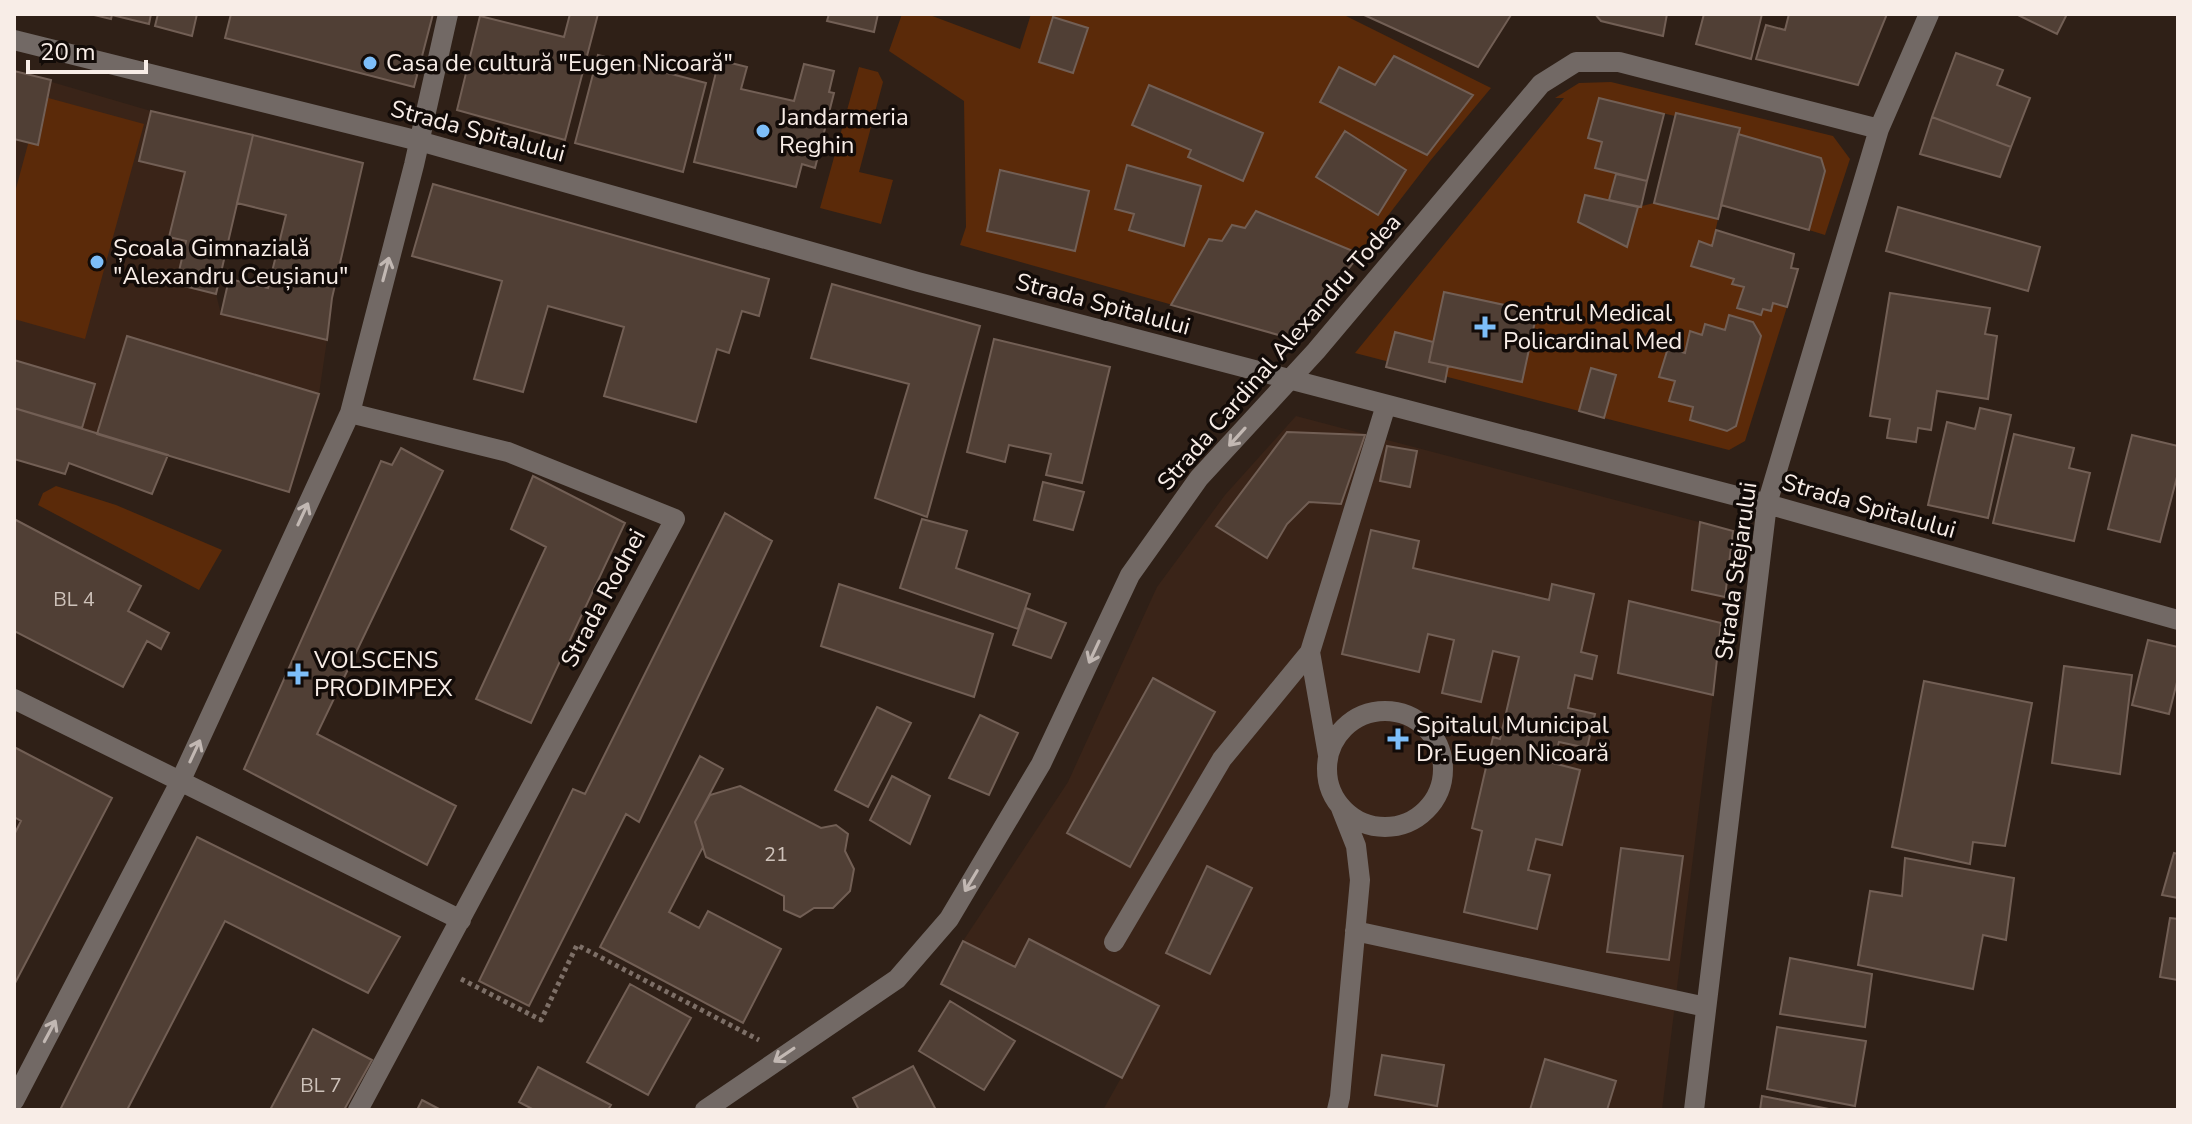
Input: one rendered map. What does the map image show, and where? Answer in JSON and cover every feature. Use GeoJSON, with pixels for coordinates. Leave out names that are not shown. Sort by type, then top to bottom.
{"type":"FeatureCollection","features":[{"type":"Feature","properties":{"kind":"street"},"geometry":{"type":"LineString","coordinates":[[14,1101],[180,782],[350,413],[448,14]]}},
{"type":"Feature","properties":{"kind":"street","name":"Strada Stejarului"},"geometry":{"type":"LineString","coordinates":[[1694,1110],[1767,504],[1879,129],[1929,14]]}},
{"type":"Feature","properties":{"kind":"street","name":"Strada Spitalului"},"geometry":{"type":"LineString","coordinates":[[14,40],[419,141],[918,282],[1767,504],[2178,620]]}},
{"type":"Feature","properties":{"kind":"street","name":"Strada Cardinal Alexandru Todea"},"geometry":{"type":"LineString","coordinates":[[705,1110],[897,979],[949,919],[1041,764],[1130,575],[1199,478],[1290,379],[1541,84],[1576,62],[1619,62],[1879,129]]}},
{"type":"Feature","properties":{"kind":"street"},"geometry":{"type":"LineString","coordinates":[[1114,942],[1222,759],[1310,652],[1386,405]]}},
{"type":"Feature","properties":{"kind":"street","name":"Strada Rodnei"},"geometry":{"type":"LineString","coordinates":[[350,413],[508,452],[675,519],[358,1110]]}},
{"type":"Feature","properties":{"kind":"street"},"geometry":{"type":"LineString","coordinates":[[1310,652],[1328,755],[1329,783],[1356,846],[1360,880],[1337,1110]]}},
{"type":"Feature","properties":{"kind":"street"},"geometry":{"type":"LineString","coordinates":[[14,699],[461,920]]}},
{"type":"Feature","properties":{"kind":"street"},"geometry":{"type":"LineString","coordinates":[[1328,755],[1335,738],[1347,725],[1364,715],[1383,711],[1402,714],[1420,723],[1433,737],[1442,755],[1443,775],[1438,794],[1426,810],[1410,821],[1391,827],[1373,826],[1341,808]]}},
{"type":"Feature","properties":{"kind":"street"},"geometry":{"type":"LineString","coordinates":[[1355,931],[1706,1007]]}},
{"type":"Feature","properties":{"kind":"path"},"geometry":{"type":"LineString","coordinates":[[436,965],[541,1020],[577,945],[764,1043]]}},
{"type":"Feature","properties":{"kind":"shaded area"},"geometry":{"type":"Polygon","coordinates":[[[902,14],[927,14],[1020,49],[1031,14],[1342,14],[1491,88],[1430,161],[1293,339],[960,245],[966,227],[964,101],[889,51],[902,14]]]}},
{"type":"Feature","properties":{"kind":"shaded area"},"geometry":{"type":"Polygon","coordinates":[[[859,67],[878,72],[883,82],[859,172],[893,180],[881,224],[820,208],[859,67]]]}},
{"type":"Feature","properties":{"kind":"shaded area","name":"Școala Gimnazială \"Alexandru Ceușianu\""},"geometry":{"type":"Polygon","coordinates":[[[14,71],[151,111],[140,161],[185,172],[169,237],[186,241],[176,284],[216,294],[221,314],[327,340],[319,394],[289,492],[14,408],[14,71]]]}},
{"type":"Feature","properties":{"kind":"shaded area"},"geometry":{"type":"Polygon","coordinates":[[[1611,82],[1833,136],[1850,159],[1825,235],[1809,230],[1825,171],[1821,158],[1738,134],[1739,128],[1599,99],[1589,138],[1602,142],[1596,168],[1615,174],[1609,200],[1585,195],[1578,222],[1626,247],[1638,207],[1654,203],[1718,219],[1712,246],[1699,242],[1691,266],[1734,279],[1733,284],[1744,287],[1738,308],[1760,315],[1763,309],[1771,311],[1773,303],[1787,307],[1745,441],[1729,450],[1604,418],[1616,376],[1592,369],[1579,411],[1355,353],[1564,98],[1555,98],[1579,83],[1611,82]]]}},
{"type":"Feature","properties":{"kind":"shaded area"},"geometry":{"type":"Polygon","coordinates":[[[41,96],[144,124],[85,339],[14,319],[14,196],[41,96]]]}},
{"type":"Feature","properties":{"kind":"shaded area","name":"Spitalul Municipal Dr. Eugen Nicoară"},"geometry":{"type":"Polygon","coordinates":[[[1296,416],[1733,531],[1662,1110],[1103,1110],[1121,1078],[941,984],[963,941],[1068,782],[1157,587],[1225,495],[1296,416]]]}},
{"type":"Feature","properties":{"kind":"shaded area"},"geometry":{"type":"Polygon","coordinates":[[[56,486],[116,505],[222,550],[199,590],[38,505],[43,493],[56,486]]]}},
{"type":"Feature","properties":{"kind":"building"},"geometry":{"type":"Polygon","coordinates":[[[90,14],[151,14],[149,24],[112,15],[111,19],[90,14]]]}},
{"type":"Feature","properties":{"kind":"building"},"geometry":{"type":"Polygon","coordinates":[[[158,14],[197,14],[192,36],[155,26],[158,14]]]}},
{"type":"Feature","properties":{"kind":"building","name":"Casa de cultură \"Eugen Nicoară\""},"geometry":{"type":"Polygon","coordinates":[[[231,14],[433,14],[414,87],[225,38],[231,14]]]}},
{"type":"Feature","properties":{"kind":"building"},"geometry":{"type":"Polygon","coordinates":[[[570,14],[598,14],[565,140],[457,110],[480,16],[564,37],[570,14]]]}},
{"type":"Feature","properties":{"kind":"building"},"geometry":{"type":"Polygon","coordinates":[[[829,14],[878,14],[874,32],[827,21],[829,14]]]}},
{"type":"Feature","properties":{"kind":"building"},"geometry":{"type":"Polygon","coordinates":[[[1362,14],[1509,14],[1511,15],[1478,67],[1362,14]]]}},
{"type":"Feature","properties":{"kind":"building"},"geometry":{"type":"Polygon","coordinates":[[[1595,14],[1667,14],[1663,36],[1601,21],[1595,14]]]}},
{"type":"Feature","properties":{"kind":"building"},"geometry":{"type":"Polygon","coordinates":[[[1704,14],[1762,14],[1751,59],[1696,44],[1704,14]]]}},
{"type":"Feature","properties":{"kind":"building"},"geometry":{"type":"Polygon","coordinates":[[[1789,14],[1887,14],[1858,85],[1756,59],[1766,25],[1785,30],[1789,14]]]}},
{"type":"Feature","properties":{"kind":"building"},"geometry":{"type":"Polygon","coordinates":[[[2016,14],[2067,14],[2057,34],[2016,14]]]}},
{"type":"Feature","properties":{"kind":"building"},"geometry":{"type":"Polygon","coordinates":[[[1053,17],[1088,28],[1073,73],[1039,62],[1053,17]]]}},
{"type":"Feature","properties":{"kind":"building"},"geometry":{"type":"Polygon","coordinates":[[[1956,53],[2003,70],[1997,85],[2030,98],[2011,147],[1932,117],[1956,53]]]}},
{"type":"Feature","properties":{"kind":"building"},"geometry":{"type":"Polygon","coordinates":[[[598,55],[706,83],[683,172],[575,143],[598,55]]]}},
{"type":"Feature","properties":{"kind":"building"},"geometry":{"type":"Polygon","coordinates":[[[1394,56],[1473,95],[1427,155],[1320,102],[1339,67],[1375,85],[1394,56]]]}},
{"type":"Feature","properties":{"kind":"building","name":"Jandarmeria Reghin"},"geometry":{"type":"Polygon","coordinates":[[[719,60],[747,67],[741,89],[794,101],[804,64],[834,71],[829,92],[834,93],[815,168],[802,164],[796,187],[694,162],[719,60]]]}},
{"type":"Feature","properties":{"kind":"building"},"geometry":{"type":"Polygon","coordinates":[[[14,71],[51,80],[38,145],[14,139],[14,71]]]}},
{"type":"Feature","properties":{"kind":"building"},"geometry":{"type":"Polygon","coordinates":[[[1149,85],[1263,133],[1243,181],[1188,157],[1191,150],[1132,125],[1149,85]]]}},
{"type":"Feature","properties":{"kind":"building"},"geometry":{"type":"Polygon","coordinates":[[[1599,98],[1664,114],[1647,181],[1595,168],[1602,142],[1588,138],[1599,98]]]}},
{"type":"Feature","properties":{"kind":"building"},"geometry":{"type":"Polygon","coordinates":[[[151,111],[253,135],[216,294],[176,284],[186,241],[169,237],[185,172],[139,161],[151,111]]]}},
{"type":"Feature","properties":{"kind":"building"},"geometry":{"type":"Polygon","coordinates":[[[1676,113],[1740,128],[1718,219],[1654,203],[1676,113]]]}},
{"type":"Feature","properties":{"kind":"building"},"geometry":{"type":"Polygon","coordinates":[[[1932,117],[2011,147],[2000,177],[1920,154],[1932,117]]]}},
{"type":"Feature","properties":{"kind":"building"},"geometry":{"type":"Polygon","coordinates":[[[1345,131],[1406,170],[1378,215],[1316,177],[1345,131]]]}},
{"type":"Feature","properties":{"kind":"building"},"geometry":{"type":"Polygon","coordinates":[[[1738,134],[1821,158],[1825,171],[1809,230],[1721,205],[1738,134]]]}},
{"type":"Feature","properties":{"kind":"building"},"geometry":{"type":"Polygon","coordinates":[[[253,135],[363,163],[332,298],[327,340],[221,314],[229,279],[268,288],[286,215],[237,203],[253,135]]]}},
{"type":"Feature","properties":{"kind":"building"},"geometry":{"type":"Polygon","coordinates":[[[1127,165],[1201,186],[1184,246],[1129,230],[1134,214],[1115,209],[1127,165]]]}},
{"type":"Feature","properties":{"kind":"building"},"geometry":{"type":"Polygon","coordinates":[[[1000,170],[1089,191],[1075,251],[987,231],[1000,170]]]}},
{"type":"Feature","properties":{"kind":"building"},"geometry":{"type":"Polygon","coordinates":[[[1616,174],[1647,181],[1641,207],[1609,200],[1616,174]]]}},
{"type":"Feature","properties":{"kind":"building"},"geometry":{"type":"Polygon","coordinates":[[[433,184],[769,279],[759,316],[742,311],[729,353],[717,349],[696,422],[604,396],[624,327],[548,306],[523,392],[474,379],[502,281],[412,256],[433,184]]]}},
{"type":"Feature","properties":{"kind":"building"},"geometry":{"type":"Polygon","coordinates":[[[1585,195],[1638,207],[1627,247],[1578,222],[1585,195]]]}},
{"type":"Feature","properties":{"kind":"building"},"geometry":{"type":"Polygon","coordinates":[[[1898,207],[2040,247],[2028,291],[1886,251],[1898,207]]]}},
{"type":"Feature","properties":{"kind":"building"},"geometry":{"type":"Polygon","coordinates":[[[1256,211],[1360,254],[1293,339],[1171,305],[1209,239],[1222,241],[1232,225],[1245,228],[1256,211]]]}},
{"type":"Feature","properties":{"kind":"building"},"geometry":{"type":"Polygon","coordinates":[[[1716,230],[1794,254],[1791,268],[1798,269],[1787,307],[1773,303],[1771,311],[1763,309],[1761,315],[1737,308],[1744,287],[1732,284],[1734,279],[1691,266],[1699,241],[1712,246],[1716,230]]]}},
{"type":"Feature","properties":{"kind":"building"},"geometry":{"type":"Polygon","coordinates":[[[832,284],[980,326],[927,517],[875,498],[909,384],[811,358],[832,284]]]}},
{"type":"Feature","properties":{"kind":"building","name":"Centrul Medical Policardinal Med"},"geometry":{"type":"Polygon","coordinates":[[[1444,292],[1537,312],[1522,382],[1429,362],[1444,292]]]}},
{"type":"Feature","properties":{"kind":"building"},"geometry":{"type":"Polygon","coordinates":[[[1890,293],[1990,308],[1985,334],[1997,336],[1988,399],[1937,391],[1931,430],[1918,428],[1916,442],[1887,438],[1890,419],[1870,416],[1890,293]]]}},
{"type":"Feature","properties":{"kind":"building"},"geometry":{"type":"Polygon","coordinates":[[[1729,315],[1753,322],[1761,336],[1736,426],[1727,431],[1690,420],[1693,407],[1669,401],[1675,381],[1659,377],[1668,348],[1685,353],[1690,331],[1702,335],[1705,324],[1725,330],[1729,315]]]}},
{"type":"Feature","properties":{"kind":"building"},"geometry":{"type":"Polygon","coordinates":[[[1395,332],[1433,342],[1429,362],[1448,366],[1445,382],[1386,367],[1395,332]]]}},
{"type":"Feature","properties":{"kind":"building"},"geometry":{"type":"Polygon","coordinates":[[[127,336],[319,394],[289,492],[97,434],[127,336]]]}},
{"type":"Feature","properties":{"kind":"building"},"geometry":{"type":"Polygon","coordinates":[[[994,339],[1110,367],[1082,483],[1046,475],[1051,454],[1009,445],[1005,462],[967,452],[994,339]]]}},
{"type":"Feature","properties":{"kind":"building"},"geometry":{"type":"Polygon","coordinates":[[[14,360],[95,384],[82,428],[14,408],[14,360]]]}},
{"type":"Feature","properties":{"kind":"building"},"geometry":{"type":"Polygon","coordinates":[[[1591,368],[1616,375],[1604,418],[1579,411],[1591,368]]]}},
{"type":"Feature","properties":{"kind":"building"},"geometry":{"type":"Polygon","coordinates":[[[14,408],[168,455],[152,494],[69,463],[65,474],[14,459],[14,408]]]}},
{"type":"Feature","properties":{"kind":"building"},"geometry":{"type":"Polygon","coordinates":[[[1980,408],[2011,415],[1988,518],[1928,505],[1947,422],[1975,429],[1980,408]]]}},
{"type":"Feature","properties":{"kind":"building"},"geometry":{"type":"Polygon","coordinates":[[[1287,432],[1365,435],[1341,504],[1309,502],[1287,524],[1267,558],[1216,526],[1287,432]]]}},
{"type":"Feature","properties":{"kind":"building"},"geometry":{"type":"Polygon","coordinates":[[[2014,434],[2074,448],[2069,468],[2090,473],[2074,541],[1993,523],[2014,434]]]}},
{"type":"Feature","properties":{"kind":"building"},"geometry":{"type":"Polygon","coordinates":[[[2132,435],[2178,446],[2178,473],[2160,542],[2108,529],[2132,435]]]}},
{"type":"Feature","properties":{"kind":"building"},"geometry":{"type":"Polygon","coordinates":[[[1387,446],[1417,451],[1410,487],[1380,481],[1387,446]]]}},
{"type":"Feature","properties":{"kind":"building"},"geometry":{"type":"Polygon","coordinates":[[[401,448],[443,471],[317,734],[456,806],[427,865],[244,769],[381,461],[392,465],[401,448]]]}},
{"type":"Feature","properties":{"kind":"building"},"geometry":{"type":"Polygon","coordinates":[[[533,476],[625,523],[531,723],[476,699],[546,547],[511,529],[533,476]]]}},
{"type":"Feature","properties":{"kind":"building"},"geometry":{"type":"Polygon","coordinates":[[[1043,482],[1084,492],[1073,530],[1034,520],[1043,482]]]}},
{"type":"Feature","properties":{"kind":"building"},"geometry":{"type":"Polygon","coordinates":[[[725,513],[772,541],[639,822],[626,814],[529,1006],[479,981],[573,789],[585,794],[725,513]]]}},
{"type":"Feature","properties":{"kind":"building"},"geometry":{"type":"Polygon","coordinates":[[[14,519],[141,586],[128,611],[169,633],[161,649],[147,641],[123,687],[14,631],[14,519]]]}},
{"type":"Feature","properties":{"kind":"building"},"geometry":{"type":"Polygon","coordinates":[[[922,519],[967,531],[956,568],[1030,594],[1018,629],[900,588],[922,519]]]}},
{"type":"Feature","properties":{"kind":"building"},"geometry":{"type":"Polygon","coordinates":[[[1700,522],[1733,531],[1725,597],[1692,590],[1700,522]]]}},
{"type":"Feature","properties":{"kind":"building"},"geometry":{"type":"Polygon","coordinates":[[[1371,530],[1419,541],[1413,568],[1549,600],[1552,584],[1594,594],[1581,652],[1597,656],[1592,679],[1575,675],[1568,708],[1595,714],[1587,748],[1559,742],[1553,763],[1580,770],[1562,845],[1536,839],[1528,870],[1550,875],[1537,929],[1464,912],[1482,831],[1472,828],[1493,737],[1500,739],[1519,657],[1493,651],[1481,702],[1442,693],[1454,640],[1428,634],[1419,672],[1342,654],[1371,530]]]}},
{"type":"Feature","properties":{"kind":"building"},"geometry":{"type":"Polygon","coordinates":[[[839,584],[993,634],[974,697],[821,646],[839,584]]]}},
{"type":"Feature","properties":{"kind":"building"},"geometry":{"type":"Polygon","coordinates":[[[1629,601],[1721,623],[1713,695],[1618,673],[1629,601]]]}},
{"type":"Feature","properties":{"kind":"building"},"geometry":{"type":"Polygon","coordinates":[[[1026,608],[1066,623],[1051,658],[1013,645],[1026,608]]]}},
{"type":"Feature","properties":{"kind":"building"},"geometry":{"type":"Polygon","coordinates":[[[2148,640],[2178,647],[2178,678],[2169,714],[2132,705],[2148,640]]]}},
{"type":"Feature","properties":{"kind":"building"},"geometry":{"type":"Polygon","coordinates":[[[2064,666],[2132,675],[2120,774],[2052,763],[2064,666]]]}},
{"type":"Feature","properties":{"kind":"building"},"geometry":{"type":"Polygon","coordinates":[[[1153,678],[1215,712],[1130,867],[1067,833],[1153,678]]]}},
{"type":"Feature","properties":{"kind":"building"},"geometry":{"type":"Polygon","coordinates":[[[1924,681],[2032,703],[2005,846],[1973,842],[1970,864],[1892,847],[1924,681]]]}},
{"type":"Feature","properties":{"kind":"building"},"geometry":{"type":"Polygon","coordinates":[[[877,707],[911,723],[868,807],[835,790],[877,707]]]}},
{"type":"Feature","properties":{"kind":"building"},"geometry":{"type":"Polygon","coordinates":[[[980,715],[1018,733],[989,795],[949,778],[980,715]]]}},
{"type":"Feature","properties":{"kind":"building"},"geometry":{"type":"Polygon","coordinates":[[[14,747],[112,798],[14,985],[14,835],[21,821],[14,817],[14,747]]]}},
{"type":"Feature","properties":{"kind":"building"},"geometry":{"type":"Polygon","coordinates":[[[700,756],[723,769],[695,822],[703,847],[669,912],[699,928],[708,911],[781,949],[743,1023],[600,947],[700,756]]]}},
{"type":"Feature","properties":{"kind":"building"},"geometry":{"type":"Polygon","coordinates":[[[892,776],[930,796],[910,844],[870,820],[892,776]]]}},
{"type":"Feature","properties":{"kind":"building"},"geometry":{"type":"Polygon","coordinates":[[[740,786],[821,828],[836,825],[848,834],[845,851],[854,869],[850,891],[833,908],[814,908],[800,917],[784,910],[784,896],[706,857],[695,822],[710,795],[740,786]]]}},
{"type":"Feature","properties":{"kind":"building"},"geometry":{"type":"Polygon","coordinates":[[[197,837],[400,937],[368,993],[225,921],[127,1110],[60,1110],[197,837]]]}},
{"type":"Feature","properties":{"kind":"building"},"geometry":{"type":"Polygon","coordinates":[[[1621,848],[1683,856],[1669,960],[1607,952],[1621,848]]]}},
{"type":"Feature","properties":{"kind":"building"},"geometry":{"type":"Polygon","coordinates":[[[2174,853],[2178,854],[2178,898],[2162,895],[2174,853]]]}},
{"type":"Feature","properties":{"kind":"building"},"geometry":{"type":"Polygon","coordinates":[[[1905,858],[2014,878],[2006,940],[1983,935],[1973,989],[1858,965],[1870,891],[1902,896],[1905,858]]]}},
{"type":"Feature","properties":{"kind":"building"},"geometry":{"type":"Polygon","coordinates":[[[1207,866],[1252,888],[1210,974],[1166,953],[1207,866]]]}},
{"type":"Feature","properties":{"kind":"building"},"geometry":{"type":"Polygon","coordinates":[[[2170,918],[2178,919],[2178,980],[2160,977],[2170,918]]]}},
{"type":"Feature","properties":{"kind":"building"},"geometry":{"type":"Polygon","coordinates":[[[1029,939],[1159,1006],[1122,1078],[941,984],[963,941],[1015,967],[1029,939]]]}},
{"type":"Feature","properties":{"kind":"building"},"geometry":{"type":"Polygon","coordinates":[[[1790,958],[1872,974],[1865,1027],[1780,1014],[1790,958]]]}},
{"type":"Feature","properties":{"kind":"building"},"geometry":{"type":"Polygon","coordinates":[[[630,984],[691,1018],[648,1095],[587,1062],[630,984]]]}},
{"type":"Feature","properties":{"kind":"building"},"geometry":{"type":"Polygon","coordinates":[[[950,1001],[1015,1041],[984,1090],[919,1051],[950,1001]]]}},
{"type":"Feature","properties":{"kind":"building"},"geometry":{"type":"Polygon","coordinates":[[[1777,1027],[1866,1041],[1855,1106],[1767,1089],[1777,1027]]]}},
{"type":"Feature","properties":{"kind":"building"},"geometry":{"type":"Polygon","coordinates":[[[313,1029],[372,1060],[344,1110],[270,1110],[313,1029]]]}},
{"type":"Feature","properties":{"kind":"building"},"geometry":{"type":"Polygon","coordinates":[[[1382,1055],[1444,1065],[1437,1106],[1375,1095],[1382,1055]]]}},
{"type":"Feature","properties":{"kind":"building"},"geometry":{"type":"Polygon","coordinates":[[[1545,1059],[1616,1081],[1607,1110],[1530,1110],[1545,1059]]]}},
{"type":"Feature","properties":{"kind":"building"},"geometry":{"type":"Polygon","coordinates":[[[913,1066],[936,1110],[859,1110],[853,1098],[913,1066]]]}},
{"type":"Feature","properties":{"kind":"building"},"geometry":{"type":"Polygon","coordinates":[[[538,1067],[611,1105],[608,1110],[534,1110],[519,1102],[538,1067]]]}},
{"type":"Feature","properties":{"kind":"building"},"geometry":{"type":"Polygon","coordinates":[[[1762,1096],[1834,1110],[1760,1110],[1762,1096]]]}},
{"type":"Feature","properties":{"kind":"building"},"geometry":{"type":"Polygon","coordinates":[[[422,1100],[441,1110],[417,1110],[422,1100]]]}},
{"type":"Feature","properties":{"kind":"place","name":"Casa de cultură \"Eugen Nicoară\""},"geometry":{"type":"Point","coordinates":[370,63]}},
{"type":"Feature","properties":{"kind":"place","name":"Jandarmeria Reghin"},"geometry":{"type":"Point","coordinates":[763,131]}},
{"type":"Feature","properties":{"kind":"place","name":"Școala Gimnazială \"Alexandru Ceușianu\""},"geometry":{"type":"Point","coordinates":[97,262]}},
{"type":"Feature","properties":{"kind":"place","name":"Centrul Medical Policardinal Med"},"geometry":{"type":"Point","coordinates":[1485,327]}},
{"type":"Feature","properties":{"kind":"place","name":"VOLSCENS PRODIMPEX"},"geometry":{"type":"Point","coordinates":[298,674]}},
{"type":"Feature","properties":{"kind":"place","name":"Spitalul Municipal Dr. Eugen Nicoară"},"geometry":{"type":"Point","coordinates":[1398,739]}}]}
